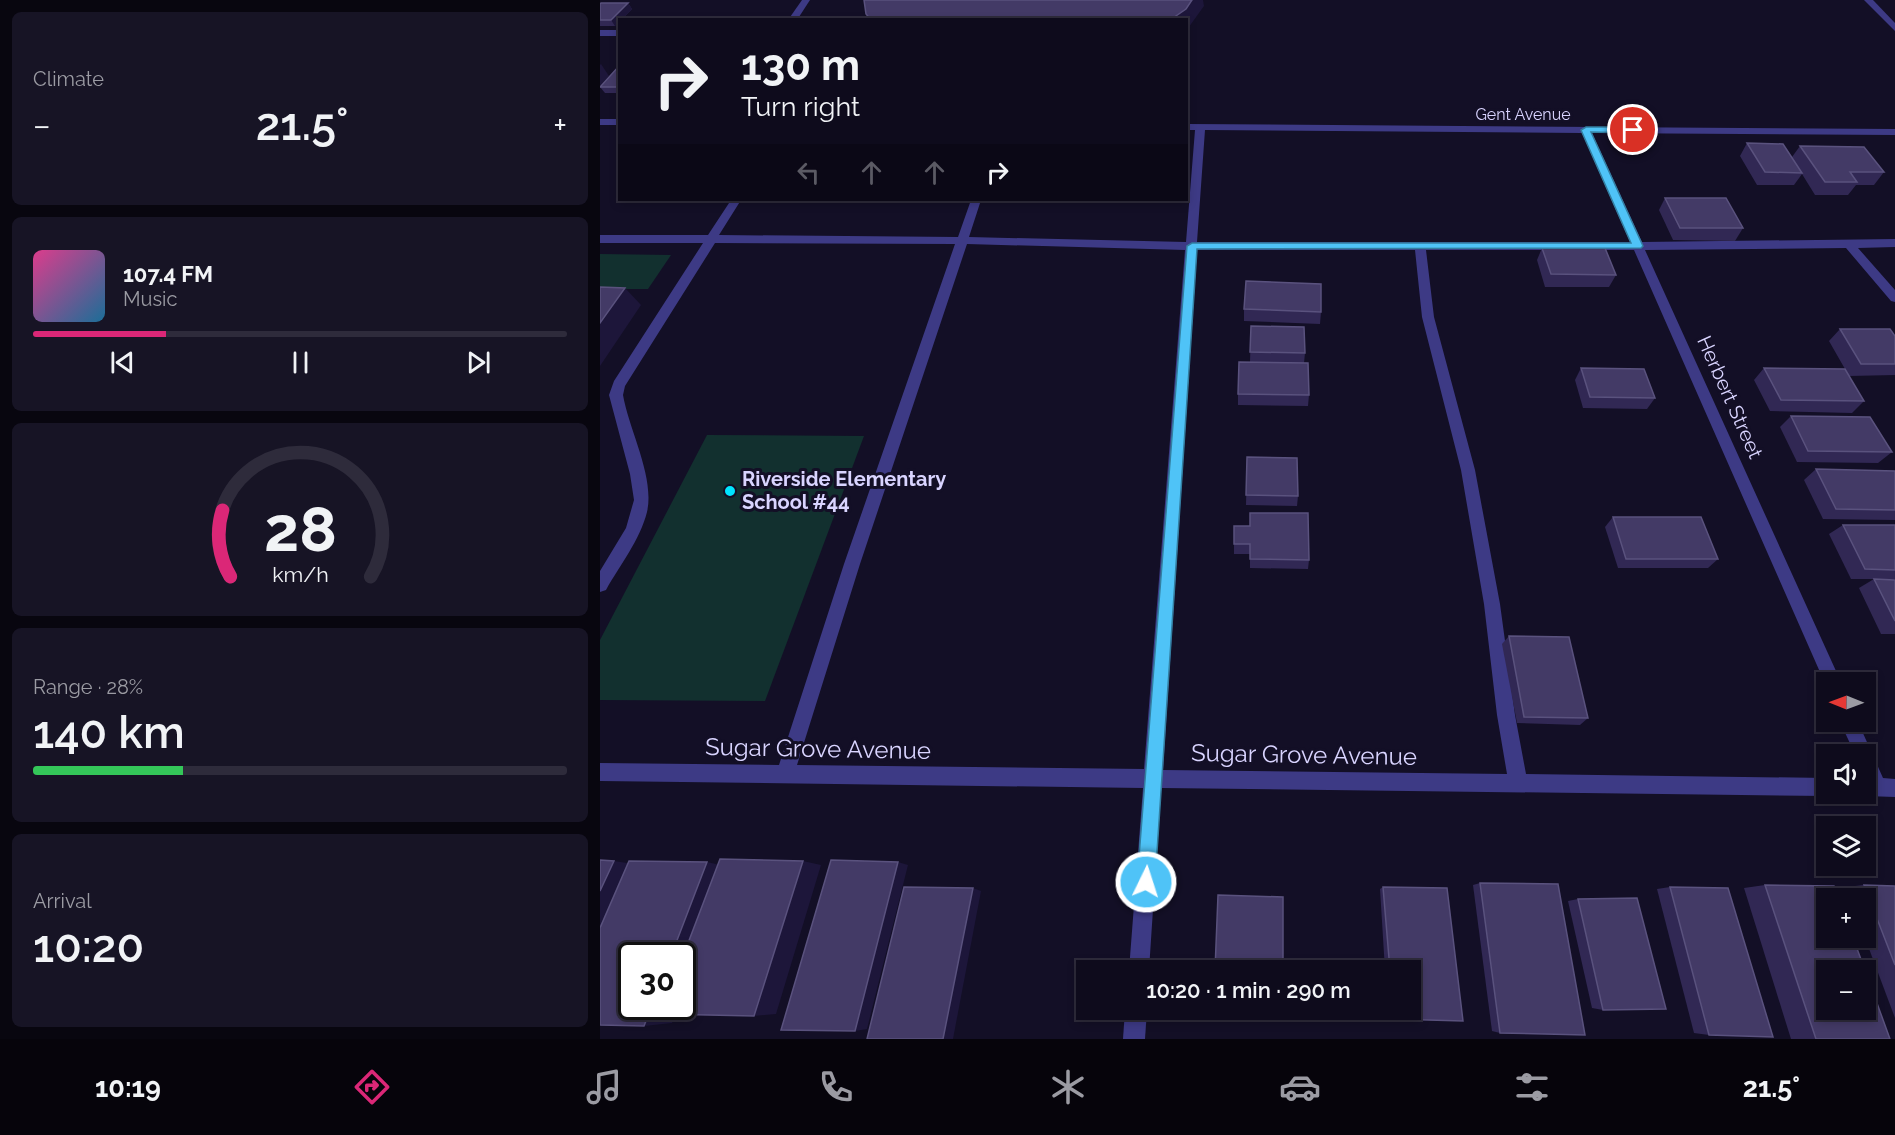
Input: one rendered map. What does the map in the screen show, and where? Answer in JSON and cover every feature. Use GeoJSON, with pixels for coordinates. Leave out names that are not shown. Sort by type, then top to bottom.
{"type":"FeatureCollection","features":[{"type":"Feature","properties":{"kind":"street"},"geometry":{"type":"LineString","coordinates":[[793,18],[806,0]]}},
{"type":"Feature","properties":{"kind":"street"},"geometry":{"type":"LineString","coordinates":[[1868,0],[1895,28]]}},
{"type":"Feature","properties":{"kind":"street"},"geometry":{"type":"LineString","coordinates":[[600,33],[618,33]]}},
{"type":"Feature","properties":{"kind":"street"},"geometry":{"type":"LineString","coordinates":[[600,122],[618,122]]}},
{"type":"Feature","properties":{"kind":"street"},"geometry":{"type":"LineString","coordinates":[[1140,960],[1192,246],[1193,127]]}},
{"type":"Feature","properties":{"kind":"street","name":"Gent Avenue"},"geometry":{"type":"LineString","coordinates":[[1193,127],[1895,132]]}},
{"type":"Feature","properties":{"kind":"street","name":"Herbert Street"},"geometry":{"type":"LineString","coordinates":[[1586,130],[1828,672]]}},
{"type":"Feature","properties":{"kind":"street"},"geometry":{"type":"LineString","coordinates":[[600,585],[632,530],[642,494],[618,406],[616,395],[619,385],[735,201]]}},
{"type":"Feature","properties":{"kind":"street"},"geometry":{"type":"LineString","coordinates":[[785,774],[852,564],[976,201]]}},
{"type":"Feature","properties":{"kind":"street"},"geometry":{"type":"LineString","coordinates":[[600,239],[961,241],[1192,246],[1638,246],[1895,243]]}},
{"type":"Feature","properties":{"kind":"street"},"geometry":{"type":"LineString","coordinates":[[1849,244],[1895,298]]}},
{"type":"Feature","properties":{"kind":"street"},"geometry":{"type":"LineString","coordinates":[[1420,246],[1428,317],[1468,470],[1492,604],[1506,716],[1518,783]]}},
{"type":"Feature","properties":{"kind":"street","name":"Sugar Grove Avenue"},"geometry":{"type":"LineString","coordinates":[[600,772],[1816,787]]}},
{"type":"Feature","properties":{"kind":"street"},"geometry":{"type":"LineString","coordinates":[[1134,1039],[1135,1020]]}},
{"type":"Feature","properties":{"kind":"green space"},"geometry":{"type":"Polygon","coordinates":[[[600,254],[671,255],[648,289],[600,289],[600,254]]]}},
{"type":"Feature","properties":{"kind":"green space"},"geometry":{"type":"Polygon","coordinates":[[[707,435],[864,436],[765,701],[600,700],[600,640],[707,435]]]}},
{"type":"Feature","properties":{"kind":"building"},"geometry":{"type":"Polygon","coordinates":[[[864,0],[1192,0],[1186,9],[1173,18],[869,18],[866,14],[864,0]]]}},
{"type":"Feature","properties":{"kind":"building"},"geometry":{"type":"Polygon","coordinates":[[[601,3],[628,3],[611,20],[600,20],[601,3]]]}},
{"type":"Feature","properties":{"kind":"building"},"geometry":{"type":"Polygon","coordinates":[[[618,67],[618,87],[600,87],[618,67]]]}},
{"type":"Feature","properties":{"kind":"building"},"geometry":{"type":"Polygon","coordinates":[[[1747,143],[1783,144],[1802,173],[1765,172],[1747,143]]]}},
{"type":"Feature","properties":{"kind":"building"},"geometry":{"type":"Polygon","coordinates":[[[1800,146],[1864,147],[1884,172],[1850,172],[1857,182],[1825,182],[1800,146]]]}},
{"type":"Feature","properties":{"kind":"building"},"geometry":{"type":"Polygon","coordinates":[[[1665,198],[1726,198],[1743,228],[1680,228],[1665,198]]]}},
{"type":"Feature","properties":{"kind":"building"},"geometry":{"type":"Polygon","coordinates":[[[1542,248],[1605,248],[1616,275],[1551,274],[1542,248]]]}},
{"type":"Feature","properties":{"kind":"building"},"geometry":{"type":"Polygon","coordinates":[[[1246,281],[1321,284],[1321,312],[1244,309],[1246,281]]]}},
{"type":"Feature","properties":{"kind":"building"},"geometry":{"type":"Polygon","coordinates":[[[600,287],[625,288],[600,323],[600,287]]]}},
{"type":"Feature","properties":{"kind":"building"},"geometry":{"type":"Polygon","coordinates":[[[1251,326],[1304,327],[1305,353],[1250,352],[1251,326]]]}},
{"type":"Feature","properties":{"kind":"building"},"geometry":{"type":"Polygon","coordinates":[[[1840,329],[1890,329],[1895,336],[1895,364],[1861,364],[1840,329]]]}},
{"type":"Feature","properties":{"kind":"building"},"geometry":{"type":"Polygon","coordinates":[[[1239,362],[1308,363],[1309,395],[1238,394],[1239,362]]]}},
{"type":"Feature","properties":{"kind":"building"},"geometry":{"type":"Polygon","coordinates":[[[1581,368],[1644,369],[1655,398],[1590,397],[1581,368]]]}},
{"type":"Feature","properties":{"kind":"building"},"geometry":{"type":"Polygon","coordinates":[[[1764,368],[1845,369],[1864,401],[1781,400],[1764,368]]]}},
{"type":"Feature","properties":{"kind":"building"},"geometry":{"type":"Polygon","coordinates":[[[1791,416],[1870,417],[1892,452],[1808,451],[1791,416]]]}},
{"type":"Feature","properties":{"kind":"building"},"geometry":{"type":"Polygon","coordinates":[[[1247,457],[1297,458],[1298,496],[1246,495],[1247,457]]]}},
{"type":"Feature","properties":{"kind":"building"},"geometry":{"type":"Polygon","coordinates":[[[1816,469],[1895,471],[1895,510],[1836,509],[1816,469]]]}},
{"type":"Feature","properties":{"kind":"building"},"geometry":{"type":"Polygon","coordinates":[[[1250,513],[1308,513],[1309,560],[1250,559],[1250,544],[1234,544],[1234,526],[1250,526],[1250,513]]]}},
{"type":"Feature","properties":{"kind":"building"},"geometry":{"type":"Polygon","coordinates":[[[1613,517],[1701,517],[1718,559],[1626,559],[1613,517]]]}},
{"type":"Feature","properties":{"kind":"building"},"geometry":{"type":"Polygon","coordinates":[[[1843,525],[1895,525],[1895,570],[1865,569],[1843,525]]]}},
{"type":"Feature","properties":{"kind":"building"},"geometry":{"type":"Polygon","coordinates":[[[1874,579],[1895,580],[1895,621],[1874,579]]]}},
{"type":"Feature","properties":{"kind":"building"},"geometry":{"type":"Polygon","coordinates":[[[1509,636],[1569,637],[1588,718],[1524,717],[1509,636]]]}},
{"type":"Feature","properties":{"kind":"building"},"geometry":{"type":"Polygon","coordinates":[[[720,859],[803,861],[754,1016],[696,1015],[696,942],[688,942],[720,859]]]}},
{"type":"Feature","properties":{"kind":"building"},"geometry":{"type":"Polygon","coordinates":[[[600,860],[614,861],[600,891],[600,860]]]}},
{"type":"Feature","properties":{"kind":"building"},"geometry":{"type":"Polygon","coordinates":[[[831,860],[898,862],[855,1031],[781,1030],[831,860]]]}},
{"type":"Feature","properties":{"kind":"building"},"geometry":{"type":"Polygon","coordinates":[[[629,861],[707,862],[676,942],[618,942],[618,1020],[646,1020],[644,1026],[600,1025],[600,928],[629,861]]]}},
{"type":"Feature","properties":{"kind":"building"},"geometry":{"type":"Polygon","coordinates":[[[1480,883],[1558,884],[1585,1035],[1500,1033],[1480,883]]]}},
{"type":"Feature","properties":{"kind":"building"},"geometry":{"type":"Polygon","coordinates":[[[1765,885],[1834,886],[1835,888],[1816,888],[1816,948],[1857,948],[1861,960],[1816,960],[1816,1020],[1876,1020],[1876,1000],[1890,1039],[1816,1039],[1765,885]]]}},
{"type":"Feature","properties":{"kind":"building"},"geometry":{"type":"Polygon","coordinates":[[[1864,885],[1895,886],[1895,965],[1876,916],[1876,888],[1865,888],[1864,885]]]}},
{"type":"Feature","properties":{"kind":"building"},"geometry":{"type":"Polygon","coordinates":[[[904,887],[973,888],[943,1039],[867,1039],[904,887]]]}},
{"type":"Feature","properties":{"kind":"building"},"geometry":{"type":"Polygon","coordinates":[[[1383,887],[1447,888],[1463,1021],[1421,1020],[1421,960],[1389,960],[1383,887]]]}},
{"type":"Feature","properties":{"kind":"building"},"geometry":{"type":"Polygon","coordinates":[[[1670,887],[1728,888],[1773,1037],[1709,1035],[1670,887]]]}},
{"type":"Feature","properties":{"kind":"building"},"geometry":{"type":"Polygon","coordinates":[[[1218,895],[1283,897],[1283,960],[1215,960],[1218,895]]]}},
{"type":"Feature","properties":{"kind":"building"},"geometry":{"type":"Polygon","coordinates":[[[1637,898],[1666,1009],[1603,1010],[1578,899],[1637,898]]]}},
{"type":"Feature","properties":{"kind":"place","name":"Riverside Elementary School #44"},"geometry":{"type":"Point","coordinates":[730,491]}},
{"type":"Feature","properties":{"kind":"route"},"geometry":{"type":"LineString","coordinates":[[1146,882],[1192,246],[1638,246],[1586,130],[1633,130]]}}]}
